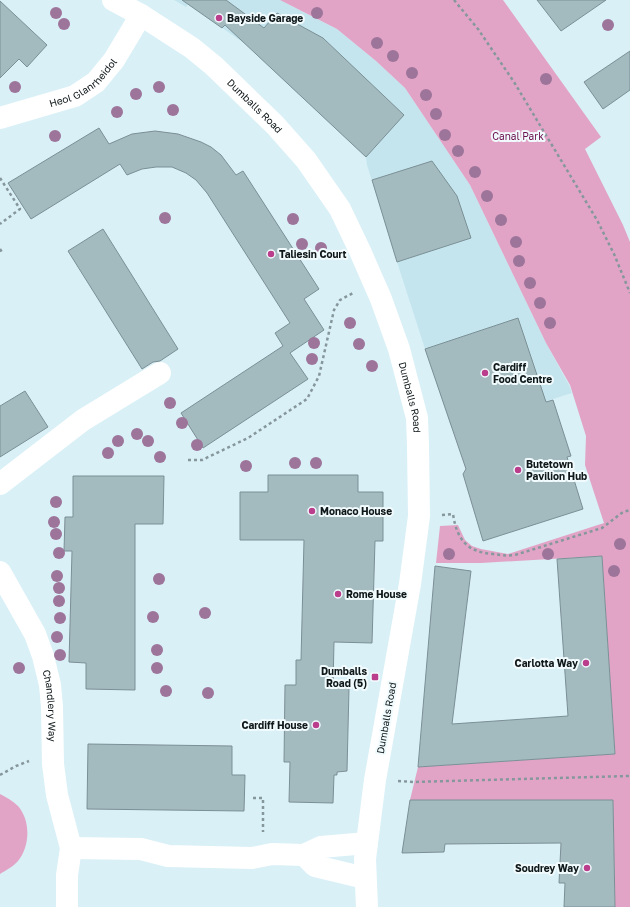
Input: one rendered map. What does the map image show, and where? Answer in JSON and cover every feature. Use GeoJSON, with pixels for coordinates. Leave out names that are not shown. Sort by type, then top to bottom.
{"type":"FeatureCollection","features":[{"type":"Feature","properties":{"kind":"street","name":"Dumballs Road"},"geometry":{"type":"LineString","coordinates":[[112,0],[141,16],[192,48],[214,66],[275,125],[306,160],[340,210],[381,299],[399,349],[417,418],[419,516],[410,584],[376,780],[367,843],[365,859],[366,907]]}},
{"type":"Feature","properties":{"kind":"street","name":"Heol Glanrheidol"},"geometry":{"type":"LineString","coordinates":[[0,118],[75,96],[96,82],[114,60],[141,16]]}},
{"type":"Feature","properties":{"kind":"street"},"geometry":{"type":"LineString","coordinates":[[0,484],[83,420],[160,373]]}},
{"type":"Feature","properties":{"kind":"street","name":"Chandlery Way"},"geometry":{"type":"LineString","coordinates":[[0,572],[29,621],[43,656],[50,685],[53,756],[57,795],[71,848]]}},
{"type":"Feature","properties":{"kind":"street"},"geometry":{"type":"LineString","coordinates":[[304,855],[321,847],[367,843]]}},
{"type":"Feature","properties":{"kind":"street"},"geometry":{"type":"LineString","coordinates":[[67,907],[67,875],[71,848],[140,849],[165,862],[190,868],[230,869],[252,864],[268,845],[304,855],[315,866],[365,878]]}},
{"type":"Feature","properties":{"kind":"path"},"geometry":{"type":"LineString","coordinates":[[454,0],[478,29],[514,82],[597,220],[614,254],[630,293]]}},
{"type":"Feature","properties":{"kind":"path"},"geometry":{"type":"LineString","coordinates":[[0,178],[20,209],[0,224]]}},
{"type":"Feature","properties":{"kind":"path"},"geometry":{"type":"LineString","coordinates":[[0,249],[3,254]]}},
{"type":"Feature","properties":{"kind":"path"},"geometry":{"type":"LineString","coordinates":[[188,460],[202,460],[248,438],[307,399],[319,376],[334,310]]}},
{"type":"Feature","properties":{"kind":"path"},"geometry":{"type":"LineString","coordinates":[[419,516],[453,514],[455,525],[462,542],[476,552],[508,556],[562,542],[602,528],[623,512],[630,510]]}},
{"type":"Feature","properties":{"kind":"path"},"geometry":{"type":"LineString","coordinates":[[0,775],[16,766],[37,759],[53,756]]}},
{"type":"Feature","properties":{"kind":"path"},"geometry":{"type":"LineString","coordinates":[[376,780],[414,782],[630,776]]}},
{"type":"Feature","properties":{"kind":"path"},"geometry":{"type":"LineString","coordinates":[[253,798],[263,798],[268,845]]}},
{"type":"Feature","properties":{"kind":"shaded area"},"geometry":{"type":"Polygon","coordinates":[[[174,0],[280,0],[337,29],[376,61],[405,88],[470,185],[546,343],[572,393],[454,431],[451,427],[397,262],[367,165],[366,157],[248,46],[188,4],[186,7],[174,0]]]}},
{"type":"Feature","properties":{"kind":"green space","name":"Canal Park"},"geometry":{"type":"Polygon","coordinates":[[[280,0],[503,0],[601,137],[585,149],[630,242],[630,907],[615,907],[613,800],[410,800],[418,767],[615,754],[602,556],[481,563],[436,563],[440,526],[458,525],[465,540],[472,546],[508,554],[604,523],[585,465],[586,436],[570,385],[546,343],[470,185],[405,88],[376,61],[337,29],[280,0]]]}},
{"type":"Feature","properties":{"kind":"green space"},"geometry":{"type":"Polygon","coordinates":[[[0,794],[14,802],[22,812],[27,826],[27,841],[18,861],[12,867],[0,874],[0,794]]]}},
{"type":"Feature","properties":{"kind":"building"},"geometry":{"type":"Polygon","coordinates":[[[182,0],[226,0],[264,28],[277,13],[323,38],[404,115],[366,157],[225,25],[222,28],[182,0]]]}},
{"type":"Feature","properties":{"kind":"building"},"geometry":{"type":"Polygon","coordinates":[[[537,0],[606,0],[561,31],[537,0]]]}},
{"type":"Feature","properties":{"kind":"building"},"geometry":{"type":"Polygon","coordinates":[[[0,1],[47,45],[27,67],[19,59],[0,78],[0,1]]]}},
{"type":"Feature","properties":{"kind":"building"},"geometry":{"type":"Polygon","coordinates":[[[630,51],[630,90],[603,109],[584,82],[630,51]]]}},
{"type":"Feature","properties":{"kind":"building","name":"Taliesin Court"},"geometry":{"type":"Polygon","coordinates":[[[99,128],[109,144],[132,134],[155,131],[178,134],[211,147],[221,155],[236,175],[243,171],[319,289],[304,299],[324,330],[290,353],[308,379],[203,448],[181,413],[283,346],[275,333],[290,323],[207,193],[196,180],[186,173],[172,167],[142,169],[127,175],[120,164],[31,219],[8,183],[99,128]]]}},
{"type":"Feature","properties":{"kind":"building"},"geometry":{"type":"Polygon","coordinates":[[[432,161],[457,196],[471,238],[397,262],[372,180],[432,161]]]}},
{"type":"Feature","properties":{"kind":"building"},"geometry":{"type":"Polygon","coordinates":[[[103,229],[178,349],[160,361],[153,362],[142,369],[68,251],[103,229]]]}},
{"type":"Feature","properties":{"kind":"building"},"geometry":{"type":"Polygon","coordinates":[[[518,318],[546,402],[553,400],[571,456],[567,457],[583,509],[483,541],[463,474],[466,469],[425,349],[518,318]]]}},
{"type":"Feature","properties":{"kind":"building"},"geometry":{"type":"Polygon","coordinates":[[[25,391],[48,427],[0,457],[0,406],[25,391]]]}},
{"type":"Feature","properties":{"kind":"building"},"geometry":{"type":"Polygon","coordinates":[[[268,475],[358,475],[358,492],[383,492],[383,541],[375,541],[372,643],[334,642],[333,687],[349,688],[347,771],[337,772],[337,775],[334,775],[333,803],[289,802],[290,762],[284,762],[285,685],[296,685],[296,660],[301,660],[304,540],[240,540],[240,492],[268,492],[268,475]]]}},
{"type":"Feature","properties":{"kind":"building"},"geometry":{"type":"Polygon","coordinates":[[[73,476],[164,476],[163,524],[135,524],[135,690],[86,689],[86,663],[69,662],[72,551],[64,551],[65,517],[73,517],[73,476]]]}},
{"type":"Feature","properties":{"kind":"building","name":"Carlotta Way"},"geometry":{"type":"Polygon","coordinates":[[[602,556],[615,754],[418,767],[435,566],[471,571],[452,724],[568,716],[557,559],[602,556]]]}},
{"type":"Feature","properties":{"kind":"building"},"geometry":{"type":"Polygon","coordinates":[[[88,744],[232,746],[232,775],[245,775],[244,811],[87,809],[88,744]]]}},
{"type":"Feature","properties":{"kind":"building","name":"Soudrey Way"},"geometry":{"type":"Polygon","coordinates":[[[410,800],[613,800],[615,907],[564,907],[565,883],[559,883],[561,843],[445,844],[444,852],[402,853],[410,800]]]}},
{"type":"Feature","properties":{"kind":"place","name":"Bayside Garage"},"geometry":{"type":"Point","coordinates":[219,18]}},
{"type":"Feature","properties":{"kind":"place","name":"Taliesin Court"},"geometry":{"type":"Point","coordinates":[271,254]}},
{"type":"Feature","properties":{"kind":"place","name":"Cardiff Food Centre"},"geometry":{"type":"Point","coordinates":[485,373]}},
{"type":"Feature","properties":{"kind":"place","name":"Butetown Pavilion Hub"},"geometry":{"type":"Point","coordinates":[518,470]}},
{"type":"Feature","properties":{"kind":"place","name":"Monaco House"},"geometry":{"type":"Point","coordinates":[312,511]}},
{"type":"Feature","properties":{"kind":"place","name":"Rome House"},"geometry":{"type":"Point","coordinates":[338,594]}},
{"type":"Feature","properties":{"kind":"place","name":"Carlotta Way"},"geometry":{"type":"Point","coordinates":[586,663]}},
{"type":"Feature","properties":{"kind":"place","name":"Dumballs Road (5)"},"geometry":{"type":"Point","coordinates":[375,677]}},
{"type":"Feature","properties":{"kind":"place","name":"Cardiff House"},"geometry":{"type":"Point","coordinates":[316,725]}},
{"type":"Feature","properties":{"kind":"place","name":"Soudrey Way"},"geometry":{"type":"Point","coordinates":[587,868]}}]}
